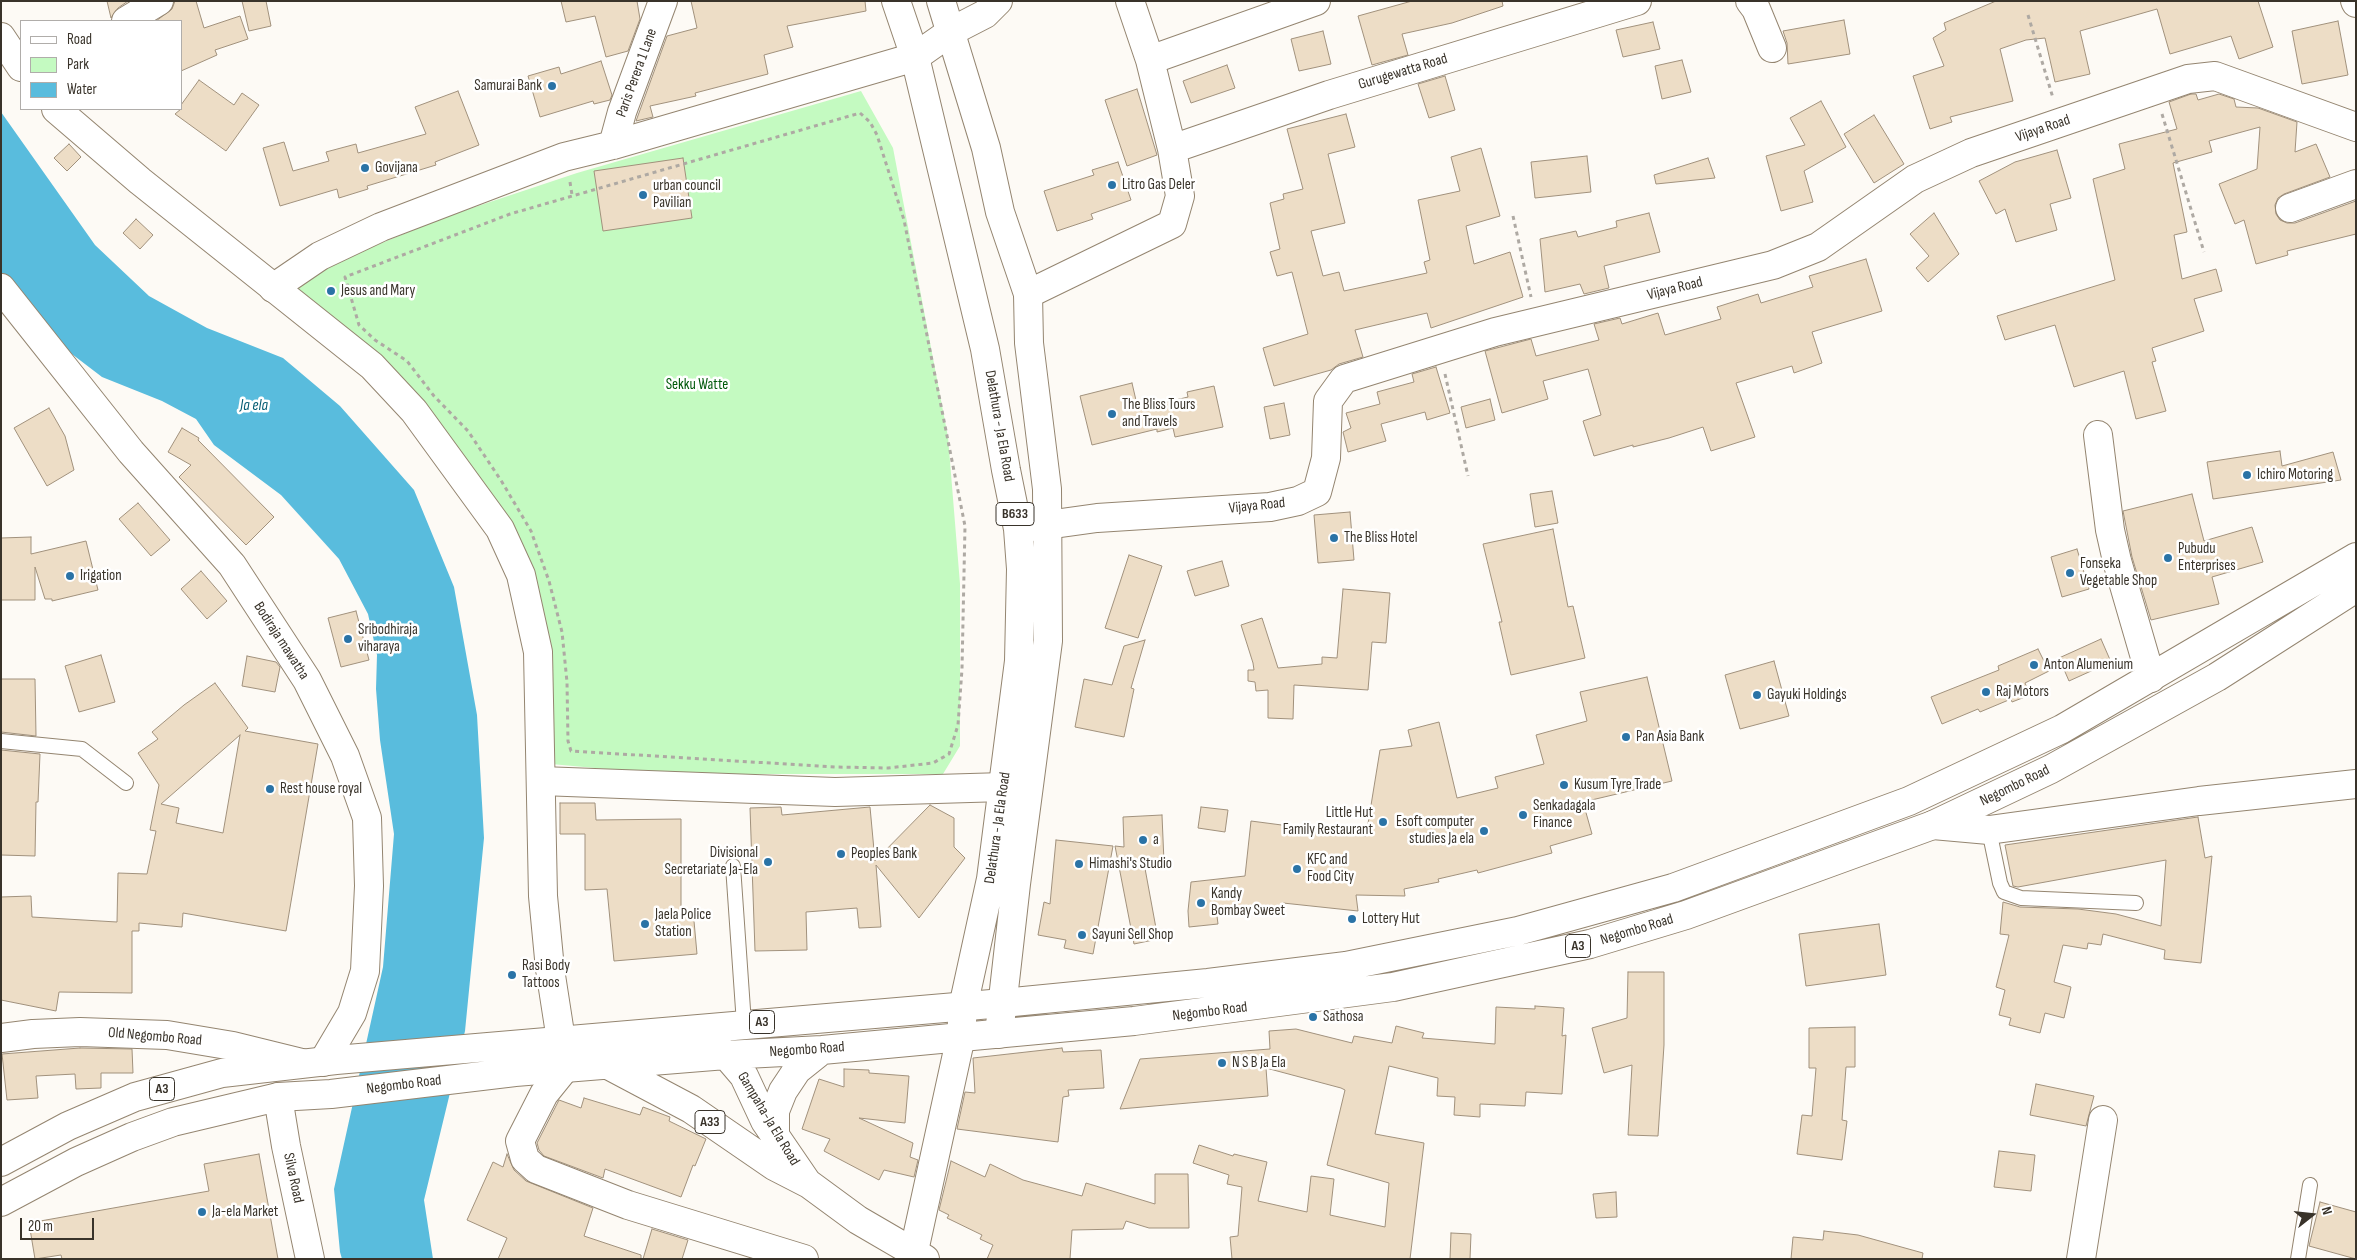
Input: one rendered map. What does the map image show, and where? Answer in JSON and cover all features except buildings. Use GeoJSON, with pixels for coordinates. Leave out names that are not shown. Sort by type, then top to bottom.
{"type":"FeatureCollection","features":[{"type":"Feature","properties":{"kind":"main road"},"geometry":{"type":"LineString","coordinates":[[128,20],[159,1]]}},
{"type":"Feature","properties":{"kind":"main road","name":"Paris Perera 1 Lane"},"geometry":{"type":"LineString","coordinates":[[613,145],[622,112],[663,1]]}},
{"type":"Feature","properties":{"kind":"main road","name":"Delathura - Ja Ela Road"},"geometry":{"type":"LineString","coordinates":[[896,1],[915,57],[985,349],[1018,529],[1021,569],[1019,661],[991,879],[964,1007],[961,1036],[920,1255]]}},
{"type":"Feature","properties":{"kind":"main road","name":"Delathura - Ja Ela Road"},"geometry":{"type":"LineString","coordinates":[[941,1],[952,31],[986,148],[1000,212],[1028,294],[1028,343],[1047,489],[1048,641],[1016,884],[999,1034]]}},
{"type":"Feature","properties":{"kind":"main road"},"geometry":{"type":"LineString","coordinates":[[273,288],[320,256],[381,227],[564,157],[613,145],[915,57],[952,31],[984,14],[998,1]]}},
{"type":"Feature","properties":{"kind":"main road"},"geometry":{"type":"LineString","coordinates":[[1028,294],[1172,224],[1180,196],[1172,149],[1150,60],[1130,1]]}},
{"type":"Feature","properties":{"kind":"main road"},"geometry":{"type":"LineString","coordinates":[[1150,60],[1316,1]]}},
{"type":"Feature","properties":{"kind":"main road","name":"Gurugewatta Road"},"geometry":{"type":"LineString","coordinates":[[1172,149],[1364,84],[1637,1]]}},
{"type":"Feature","properties":{"kind":"main road"},"geometry":{"type":"LineString","coordinates":[[1750,1],[1756,9],[1772,48]]}},
{"type":"Feature","properties":{"kind":"main road"},"geometry":{"type":"LineString","coordinates":[[1,37],[20,66]]}},
{"type":"Feature","properties":{"kind":"main road","name":"Vijaya Road"},"geometry":{"type":"LineString","coordinates":[[1018,529],[1097,518],[1270,507],[1298,502],[1317,492],[1326,458],[1328,401],[1344,379],[1536,322],[1773,265],[1818,247],[1915,179],[1971,153],[2188,79],[2215,76],[2356,127]]}},
{"type":"Feature","properties":{"kind":"main road"},"geometry":{"type":"LineString","coordinates":[[57,110],[140,181],[372,366],[414,411],[500,529],[521,575],[538,652],[543,896],[550,969],[551,1042]]}},
{"type":"Feature","properties":{"kind":"main road"},"geometry":{"type":"LineString","coordinates":[[2290,208],[2356,184]]}},
{"type":"Feature","properties":{"kind":"main road","name":"Bodiraja mawatha"},"geometry":{"type":"LineString","coordinates":[[1,288],[131,452],[232,565],[307,680],[345,756],[366,818],[369,886],[365,971],[352,1013],[322,1062]]}},
{"type":"Feature","properties":{"kind":"main road"},"geometry":{"type":"LineString","coordinates":[[2098,435],[2110,530],[2151,678]]}},
{"type":"Feature","properties":{"kind":"main road","name":"Negombo Road"},"geometry":{"type":"LineString","coordinates":[[1,1162],[68,1126],[135,1097],[222,1073],[322,1062],[744,1024],[964,1007],[1208,983],[1346,966],[1518,931],[1673,888],[1909,801],[2062,729],[2356,557]]}},
{"type":"Feature","properties":{"kind":"main road","name":"Negombo Road"},"geometry":{"type":"LineString","coordinates":[[1,1202],[76,1162],[132,1137],[173,1122],[278,1097],[331,1094],[554,1069],[726,1055],[822,1050],[961,1036],[1134,1022],[1393,987],[1571,948],[1686,915],[1933,825],[2052,769],[2200,686],[2356,588]]}},
{"type":"Feature","properties":{"kind":"main road"},"geometry":{"type":"LineString","coordinates":[[541,781],[835,792],[1004,787]]}},
{"type":"Feature","properties":{"kind":"main road"},"geometry":{"type":"LineString","coordinates":[[1933,825],[1989,830],[2199,801],[2356,784]]}},
{"type":"Feature","properties":{"kind":"main road","name":"Gampaha-Ja Ela Road"},"geometry":{"type":"LineString","coordinates":[[675,1031],[690,1033],[708,1041],[726,1055],[744,1076],[775,1137],[808,1184]]}},
{"type":"Feature","properties":{"kind":"main road","name":"Old Negombo Road"},"geometry":{"type":"LineString","coordinates":[[1,1038],[33,1034],[80,1032],[168,1035],[322,1062]]}},
{"type":"Feature","properties":{"kind":"main road"},"geometry":{"type":"LineString","coordinates":[[775,1137],[775,1111],[783,1091],[797,1070],[822,1050]]}},
{"type":"Feature","properties":{"kind":"main road","name":"Gampaha-Ja Ela Road"},"geometry":{"type":"LineString","coordinates":[[608,1065],[691,1109],[774,1166],[808,1184],[858,1220],[920,1255]]}},
{"type":"Feature","properties":{"kind":"main road"},"geometry":{"type":"LineString","coordinates":[[554,1069],[544,1094],[520,1141],[525,1159],[536,1169],[628,1205],[804,1259]]}},
{"type":"Feature","properties":{"kind":"main road","name":"Silva Road"},"geometry":{"type":"LineString","coordinates":[[278,1097],[286,1146],[310,1259]]}},
{"type":"Feature","properties":{"kind":"main road"},"geometry":{"type":"LineString","coordinates":[[2081,1259],[2103,1120]]}},
{"type":"Feature","properties":{"kind":"lane"},"geometry":{"type":"LineString","coordinates":[[1,741],[82,749],[126,783]]}},
{"type":"Feature","properties":{"kind":"lane"},"geometry":{"type":"LineString","coordinates":[[1989,830],[2000,883],[2004,892],[2021,898],[2136,902]]}},
{"type":"Feature","properties":{"kind":"lane"},"geometry":{"type":"LineString","coordinates":[[733,866],[744,1024]]}},
{"type":"Feature","properties":{"kind":"lane"},"geometry":{"type":"LineString","coordinates":[[2298,1259],[2310,1185]]}},
{"type":"Feature","properties":{"kind":"path"},"geometry":{"type":"LineString","coordinates":[[2028,15],[2061,123]]}},
{"type":"Feature","properties":{"kind":"path"},"geometry":{"type":"LineString","coordinates":[[2154,90],[2204,252]]}},
{"type":"Feature","properties":{"kind":"path"},"geometry":{"type":"LineString","coordinates":[[860,113],[870,122],[877,135],[904,220],[965,526],[962,669],[958,725],[950,754],[933,763],[888,768],[835,767],[571,751],[568,741],[567,682],[562,632],[549,581],[531,532],[502,482],[468,431],[434,396],[407,361],[375,340],[359,324],[345,277],[510,214],[860,113]]}},
{"type":"Feature","properties":{"kind":"path"},"geometry":{"type":"LineString","coordinates":[[1514,216],[1536,322]]}},
{"type":"Feature","properties":{"kind":"path"},"geometry":{"type":"LineString","coordinates":[[1440,349],[1468,476]]}},
{"type":"Feature","properties":{"kind":"green space","name":"Sekku Watte"},"geometry":{"type":"Polygon","coordinates":[[[861,91],[893,148],[948,437],[960,584],[960,746],[943,774],[661,774],[551,764],[503,523],[293,298],[306,274],[445,217],[577,173],[861,91]]]}},
{"type":"Feature","properties":{"kind":"water","name":"Ja ela"},"geometry":{"type":"Polygon","coordinates":[[[1,112],[95,245],[149,296],[207,328],[283,358],[340,406],[414,490],[454,587],[477,715],[484,838],[465,1031],[424,1200],[433,1259],[342,1259],[340,1252],[334,1189],[383,967],[394,834],[380,740],[376,689],[377,655],[368,614],[339,559],[281,495],[214,445],[196,419],[162,401],[102,377],[64,348],[18,299],[1,272],[1,112]]]}},
{"type":"Feature","properties":{"kind":"place","name":"Samurai Bank"},"geometry":{"type":"Point","coordinates":[552,86]}},
{"type":"Feature","properties":{"kind":"place","name":"Govijana"},"geometry":{"type":"Point","coordinates":[365,168]}},
{"type":"Feature","properties":{"kind":"place","name":"Litro Gas Deler"},"geometry":{"type":"Point","coordinates":[1112,185]}},
{"type":"Feature","properties":{"kind":"place","name":"urban council Pavilian"},"geometry":{"type":"Point","coordinates":[643,195]}},
{"type":"Feature","properties":{"kind":"place","name":"Jesus and Mary"},"geometry":{"type":"Point","coordinates":[331,291]}},
{"type":"Feature","properties":{"kind":"place","name":"The Bliss Tours and Travels"},"geometry":{"type":"Point","coordinates":[1112,414]}},
{"type":"Feature","properties":{"kind":"place","name":"Ichiro Motoring"},"geometry":{"type":"Point","coordinates":[2247,475]}},
{"type":"Feature","properties":{"kind":"place","name":"The Bliss Hotel"},"geometry":{"type":"Point","coordinates":[1334,538]}},
{"type":"Feature","properties":{"kind":"place","name":"Pubudu Enterprises"},"geometry":{"type":"Point","coordinates":[2168,558]}},
{"type":"Feature","properties":{"kind":"place","name":"Fonseka Vegetable Shop"},"geometry":{"type":"Point","coordinates":[2070,573]}},
{"type":"Feature","properties":{"kind":"place","name":"Irigation"},"geometry":{"type":"Point","coordinates":[70,576]}},
{"type":"Feature","properties":{"kind":"place","name":"Sribodhiraja viharaya"},"geometry":{"type":"Point","coordinates":[348,639]}},
{"type":"Feature","properties":{"kind":"place","name":"Anton Alumenium"},"geometry":{"type":"Point","coordinates":[2034,665]}},
{"type":"Feature","properties":{"kind":"place","name":"Raj Motors"},"geometry":{"type":"Point","coordinates":[1986,692]}},
{"type":"Feature","properties":{"kind":"place","name":"Gayuki Holdings"},"geometry":{"type":"Point","coordinates":[1757,695]}},
{"type":"Feature","properties":{"kind":"place","name":"Pan Asia Bank"},"geometry":{"type":"Point","coordinates":[1626,737]}},
{"type":"Feature","properties":{"kind":"place","name":"Kusum Tyre Trade"},"geometry":{"type":"Point","coordinates":[1564,785]}},
{"type":"Feature","properties":{"kind":"place","name":"Rest house royal"},"geometry":{"type":"Point","coordinates":[270,789]}},
{"type":"Feature","properties":{"kind":"place","name":"Senkadagala Finance"},"geometry":{"type":"Point","coordinates":[1523,815]}},
{"type":"Feature","properties":{"kind":"place","name":"Little Hut Family Restaurant"},"geometry":{"type":"Point","coordinates":[1383,822]}},
{"type":"Feature","properties":{"kind":"place","name":"Esoft computer studies Ja ela"},"geometry":{"type":"Point","coordinates":[1484,831]}},
{"type":"Feature","properties":{"kind":"place","name":"a"},"geometry":{"type":"Point","coordinates":[1143,840]}},
{"type":"Feature","properties":{"kind":"place","name":"Peoples Bank"},"geometry":{"type":"Point","coordinates":[841,854]}},
{"type":"Feature","properties":{"kind":"place","name":"Divisional Secretariate Ja-Ela"},"geometry":{"type":"Point","coordinates":[768,862]}},
{"type":"Feature","properties":{"kind":"place","name":"Himashi's Studio"},"geometry":{"type":"Point","coordinates":[1079,864]}},
{"type":"Feature","properties":{"kind":"place","name":"KFC and Food City"},"geometry":{"type":"Point","coordinates":[1297,869]}},
{"type":"Feature","properties":{"kind":"place","name":"Kandy Bombay Sweet"},"geometry":{"type":"Point","coordinates":[1201,903]}},
{"type":"Feature","properties":{"kind":"place","name":"Lottery Hut"},"geometry":{"type":"Point","coordinates":[1352,919]}},
{"type":"Feature","properties":{"kind":"place","name":"Jaela Police Station"},"geometry":{"type":"Point","coordinates":[645,924]}},
{"type":"Feature","properties":{"kind":"place","name":"Sayuni Sell Shop"},"geometry":{"type":"Point","coordinates":[1082,935]}},
{"type":"Feature","properties":{"kind":"place","name":"Rasi Body Tattoos"},"geometry":{"type":"Point","coordinates":[512,975]}},
{"type":"Feature","properties":{"kind":"place","name":"Sathosa"},"geometry":{"type":"Point","coordinates":[1313,1017]}},
{"type":"Feature","properties":{"kind":"place","name":"N S B Ja Ela"},"geometry":{"type":"Point","coordinates":[1222,1063]}},
{"type":"Feature","properties":{"kind":"place","name":"Ja-ela Market"},"geometry":{"type":"Point","coordinates":[202,1212]}}]}
